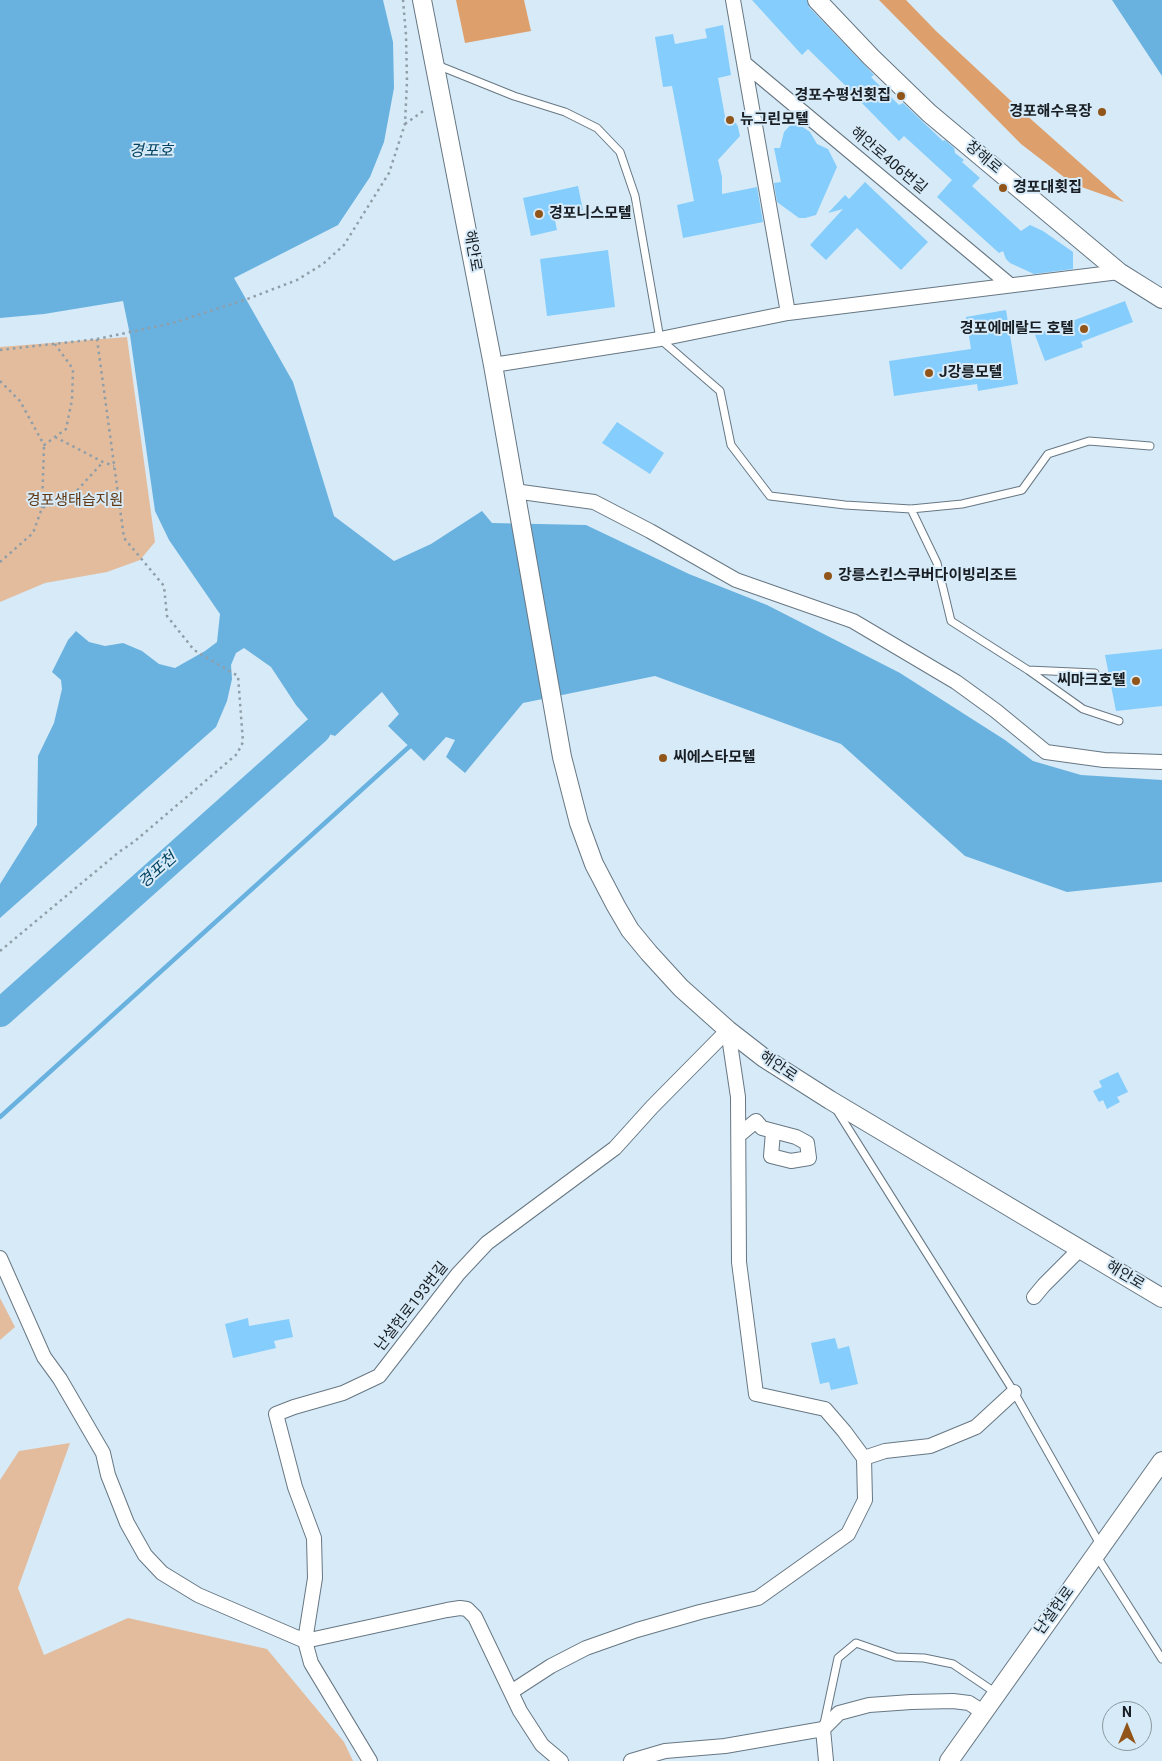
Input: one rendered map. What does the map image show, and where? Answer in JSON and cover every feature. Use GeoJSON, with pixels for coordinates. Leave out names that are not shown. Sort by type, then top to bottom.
{"type":"FeatureCollection","features":[{"type":"Feature","properties":{"kind":"street","name":"해안로"},"geometry":{"type":"LineString","coordinates":[[422,0],[493,365],[550,700],[562,757],[579,823],[594,864],[616,906],[630,930],[681,988],[728,1030],[764,1058],[830,1100],[1162,1298]]}},
{"type":"Feature","properties":{"kind":"street"},"geometry":{"type":"LineString","coordinates":[[733,0],[788,313]]}},
{"type":"Feature","properties":{"kind":"street","name":"창해로"},"geometry":{"type":"LineString","coordinates":[[817,0],[871,57],[929,113],[1119,272],[1162,298]]}},
{"type":"Feature","properties":{"kind":"street","name":"해안로406번길"},"geometry":{"type":"LineString","coordinates":[[744,63],[1010,285]]}},
{"type":"Feature","properties":{"kind":"street"},"geometry":{"type":"LineString","coordinates":[[493,365],[660,339],[788,313],[1119,272]]}},
{"type":"Feature","properties":{"kind":"street"},"geometry":{"type":"LineString","coordinates":[[515,497],[594,502],[650,531],[736,580],[853,621],[956,682],[996,711],[1046,752],[1104,760],[1162,762]]}},
{"type":"Feature","properties":{"kind":"street"},"geometry":{"type":"LineString","coordinates":[[511,1692],[551,1666],[586,1648],[637,1630],[758,1598],[848,1534],[865,1500],[864,1458],[825,1409],[756,1394],[739,1262],[738,1097],[728,1030]]}},
{"type":"Feature","properties":{"kind":"street","name":"난설헌로193번길"},"geometry":{"type":"LineString","coordinates":[[370,1761],[311,1663],[305,1641],[315,1578],[314,1538],[295,1487],[276,1414],[343,1393],[379,1376],[458,1274],[487,1243],[615,1148],[652,1107],[728,1030]]}},
{"type":"Feature","properties":{"kind":"street"},"geometry":{"type":"LineString","coordinates":[[739,1135],[756,1121],[762,1128],[773,1132]]}},
{"type":"Feature","properties":{"kind":"street"},"geometry":{"type":"LineString","coordinates":[[1034,1298],[1044,1284],[1080,1249]]}},
{"type":"Feature","properties":{"kind":"street"},"geometry":{"type":"LineString","coordinates":[[0,1258],[44,1357],[60,1379],[103,1453],[108,1476],[127,1524],[145,1554],[162,1573],[198,1595],[305,1641],[447,1610],[467,1609],[475,1617],[520,1711],[542,1745],[561,1761]]}},
{"type":"Feature","properties":{"kind":"street"},"geometry":{"type":"LineString","coordinates":[[864,1458],[885,1452],[930,1446],[976,1427],[1014,1392]]}},
{"type":"Feature","properties":{"kind":"street","name":"난설헌로"},"geometry":{"type":"LineString","coordinates":[[949,1761],[1162,1461]]}},
{"type":"Feature","properties":{"kind":"street"},"geometry":{"type":"LineString","coordinates":[[631,1761],[665,1751],[725,1746],[823,1729],[840,1713],[869,1705],[953,1701],[969,1702],[983,1712]]}},
{"type":"Feature","properties":{"kind":"street"},"geometry":{"type":"LineString","coordinates":[[823,1729],[826,1761]]}},
{"type":"Feature","properties":{"kind":"lane"},"geometry":{"type":"LineString","coordinates":[[434,64],[514,96],[565,112],[597,128],[620,152],[636,196],[660,339],[720,391],[731,445],[770,496],[845,505],[911,509],[962,504],[1022,490],[1048,454],[1089,441],[1150,446]]}},
{"type":"Feature","properties":{"kind":"lane"},"geometry":{"type":"LineString","coordinates":[[911,509],[937,562],[951,621],[1028,670],[1083,709],[1120,721]]}},
{"type":"Feature","properties":{"kind":"lane"},"geometry":{"type":"LineString","coordinates":[[1028,670],[1095,673]]}},
{"type":"Feature","properties":{"kind":"lane"},"geometry":{"type":"LineString","coordinates":[[830,1100],[1014,1392],[1098,1550],[1162,1659]]}},
{"type":"Feature","properties":{"kind":"lane"},"geometry":{"type":"LineString","coordinates":[[823,1729],[838,1658],[856,1644],[896,1657],[924,1658],[953,1664],[996,1693]]}},
{"type":"Feature","properties":{"kind":"path"},"geometry":{"type":"LineString","coordinates":[[0,350],[97,339],[172,323],[250,298],[297,280],[323,264],[344,245],[389,173],[405,124],[407,72],[403,0]]}},
{"type":"Feature","properties":{"kind":"path"},"geometry":{"type":"LineString","coordinates":[[405,124],[441,98]]}},
{"type":"Feature","properties":{"kind":"path"},"geometry":{"type":"LineString","coordinates":[[0,951],[135,841],[237,754],[243,742],[238,676],[194,650],[167,616],[164,586],[124,538],[97,339]]}},
{"type":"Feature","properties":{"kind":"path"},"geometry":{"type":"LineString","coordinates":[[44,445],[66,429],[72,400],[73,368],[55,344]]}},
{"type":"Feature","properties":{"kind":"path"},"geometry":{"type":"LineString","coordinates":[[0,381],[20,401],[44,445],[42,508],[33,534],[0,562]]}},
{"type":"Feature","properties":{"kind":"path"},"geometry":{"type":"LineString","coordinates":[[55,437],[114,466]]}},
{"type":"Feature","properties":{"kind":"path"},"geometry":{"type":"LineString","coordinates":[[42,508],[71,497],[103,462]]}},
{"type":"Feature","properties":{"kind":"green space","name":"경포생태습지원"},"geometry":{"type":"Polygon","coordinates":[[[127,337],[155,542],[140,560],[107,572],[45,583],[0,602],[0,347],[127,337]]]}},
{"type":"Feature","properties":{"kind":"green space"},"geometry":{"type":"Polygon","coordinates":[[[0,1298],[15,1327],[0,1340],[0,1298]]]}},
{"type":"Feature","properties":{"kind":"green space"},"geometry":{"type":"Polygon","coordinates":[[[70,1443],[18,1588],[44,1655],[128,1618],[267,1649],[344,1742],[353,1761],[0,1761],[0,1480],[19,1451],[70,1443]]]}},
{"type":"Feature","properties":{"kind":"shaded area"},"geometry":{"type":"Polygon","coordinates":[[[456,0],[524,0],[531,31],[465,43],[456,0]]]}},
{"type":"Feature","properties":{"kind":"shaded area"},"geometry":{"type":"Polygon","coordinates":[[[879,0],[906,0],[936,31],[1024,113],[1124,202],[1073,184],[1021,144],[879,0]]]}},
{"type":"Feature","properties":{"kind":"water","name":"경포호"},"geometry":{"type":"Polygon","coordinates":[[[0,0],[383,0],[393,42],[394,88],[384,142],[370,177],[338,225],[234,278],[293,382],[334,516],[394,561],[431,544],[482,511],[492,523],[586,525],[689,574],[767,605],[900,673],[1005,740],[1033,761],[1081,775],[1162,780],[1162,882],[1067,892],[965,856],[841,744],[655,676],[523,703],[465,773],[446,757],[455,740],[446,737],[424,761],[388,726],[399,714],[382,692],[335,736],[317,730],[296,705],[271,667],[244,648],[236,653],[231,665],[232,679],[227,701],[216,727],[0,918],[0,884],[37,825],[38,756],[54,723],[62,689],[61,680],[52,672],[68,640],[76,631],[89,642],[105,646],[123,643],[142,651],[159,664],[175,668],[217,642],[220,614],[169,540],[155,511],[130,335],[123,301],[44,314],[0,318],[0,0]]]}},
{"type":"Feature","properties":{"kind":"water"},"geometry":{"type":"Polygon","coordinates":[[[1112,0],[1162,0],[1162,76],[1112,0]]]}},
{"type":"Feature","properties":{"kind":"building"},"geometry":{"type":"Polygon","coordinates":[[[752,0],[807,0],[809,7],[874,75],[871,77],[899,105],[903,103],[943,141],[945,140],[954,148],[955,153],[964,160],[962,162],[980,178],[972,186],[1021,231],[1030,225],[1043,231],[1073,252],[1073,269],[1034,274],[1010,263],[1003,251],[999,253],[937,197],[952,180],[904,136],[899,141],[808,49],[802,55],[752,0]]]}},
{"type":"Feature","properties":{"kind":"building"},"geometry":{"type":"Polygon","coordinates":[[[723,25],[731,75],[718,78],[726,122],[736,123],[740,136],[718,160],[722,177],[722,194],[757,187],[763,222],[683,238],[677,205],[694,201],[672,86],[663,87],[655,37],[673,34],[675,44],[707,38],[705,29],[723,25]]]}},
{"type":"Feature","properties":{"kind":"building"},"geometry":{"type":"Polygon","coordinates":[[[794,121],[810,132],[817,144],[828,149],[837,167],[816,215],[805,218],[799,218],[777,202],[774,183],[781,182],[774,148],[780,148],[784,132],[794,121]]]}},
{"type":"Feature","properties":{"kind":"building"},"geometry":{"type":"Polygon","coordinates":[[[865,182],[928,242],[901,270],[857,228],[826,260],[810,245],[843,209],[828,213],[845,195],[849,199],[865,182]]]}},
{"type":"Feature","properties":{"kind":"building"},"geometry":{"type":"Polygon","coordinates":[[[578,186],[583,210],[554,216],[557,230],[531,236],[523,198],[578,186]]]}},
{"type":"Feature","properties":{"kind":"building"},"geometry":{"type":"Polygon","coordinates":[[[608,250],[615,307],[547,316],[540,259],[608,250]]]}},
{"type":"Feature","properties":{"kind":"building","name":"경포에메랄드 호텔"},"geometry":{"type":"Polygon","coordinates":[[[1125,301],[1133,322],[1081,342],[1083,347],[1045,361],[1035,335],[1125,301]]]}},
{"type":"Feature","properties":{"kind":"building"},"geometry":{"type":"Polygon","coordinates":[[[1006,310],[1018,384],[978,391],[977,384],[894,396],[889,361],[971,349],[966,317],[1006,310]]]}},
{"type":"Feature","properties":{"kind":"building"},"geometry":{"type":"Polygon","coordinates":[[[617,422],[664,453],[650,474],[602,443],[617,422]]]}},
{"type":"Feature","properties":{"kind":"building","name":"씨마크호텔"},"geometry":{"type":"Polygon","coordinates":[[[1162,649],[1162,706],[1116,711],[1105,655],[1162,649]]]}},
{"type":"Feature","properties":{"kind":"building"},"geometry":{"type":"Polygon","coordinates":[[[1118,1072],[1128,1092],[1117,1097],[1120,1102],[1107,1109],[1103,1100],[1099,1102],[1093,1091],[1102,1087],[1099,1081],[1118,1072]]]}},
{"type":"Feature","properties":{"kind":"building"},"geometry":{"type":"Polygon","coordinates":[[[248,1318],[249,1326],[289,1319],[293,1337],[274,1341],[276,1348],[233,1358],[225,1324],[248,1318]]]}},
{"type":"Feature","properties":{"kind":"building"},"geometry":{"type":"Polygon","coordinates":[[[835,1338],[838,1349],[849,1346],[858,1384],[831,1390],[829,1382],[820,1384],[811,1343],[835,1338]]]}},
{"type":"Feature","properties":{"kind":"waterway","name":"경포천"},"geometry":{"type":"LineString","coordinates":[[0,1013],[317,730]]}},
{"type":"Feature","properties":{"kind":"waterway"},"geometry":{"type":"LineString","coordinates":[[0,1117],[410,746]]}},
{"type":"Feature","properties":{"kind":"place","name":"경포수평선횟집"},"geometry":{"type":"Point","coordinates":[901,96]}},
{"type":"Feature","properties":{"kind":"place","name":"경포해수욕장"},"geometry":{"type":"Point","coordinates":[1102,112]}},
{"type":"Feature","properties":{"kind":"place","name":"뉴그린모텔"},"geometry":{"type":"Point","coordinates":[730,120]}},
{"type":"Feature","properties":{"kind":"place","name":"경포대횟집"},"geometry":{"type":"Point","coordinates":[1003,188]}},
{"type":"Feature","properties":{"kind":"place","name":"경포니스모텔"},"geometry":{"type":"Point","coordinates":[539,214]}},
{"type":"Feature","properties":{"kind":"place","name":"경포에메랄드 호텔"},"geometry":{"type":"Point","coordinates":[1084,329]}},
{"type":"Feature","properties":{"kind":"place","name":"J강릉모텔"},"geometry":{"type":"Point","coordinates":[929,373]}},
{"type":"Feature","properties":{"kind":"place","name":"강릉스킨스쿠버다이빙리조트"},"geometry":{"type":"Point","coordinates":[828,576]}},
{"type":"Feature","properties":{"kind":"place","name":"씨마크호텔"},"geometry":{"type":"Point","coordinates":[1136,681]}},
{"type":"Feature","properties":{"kind":"place","name":"씨에스타모텔"},"geometry":{"type":"Point","coordinates":[663,758]}}]}
